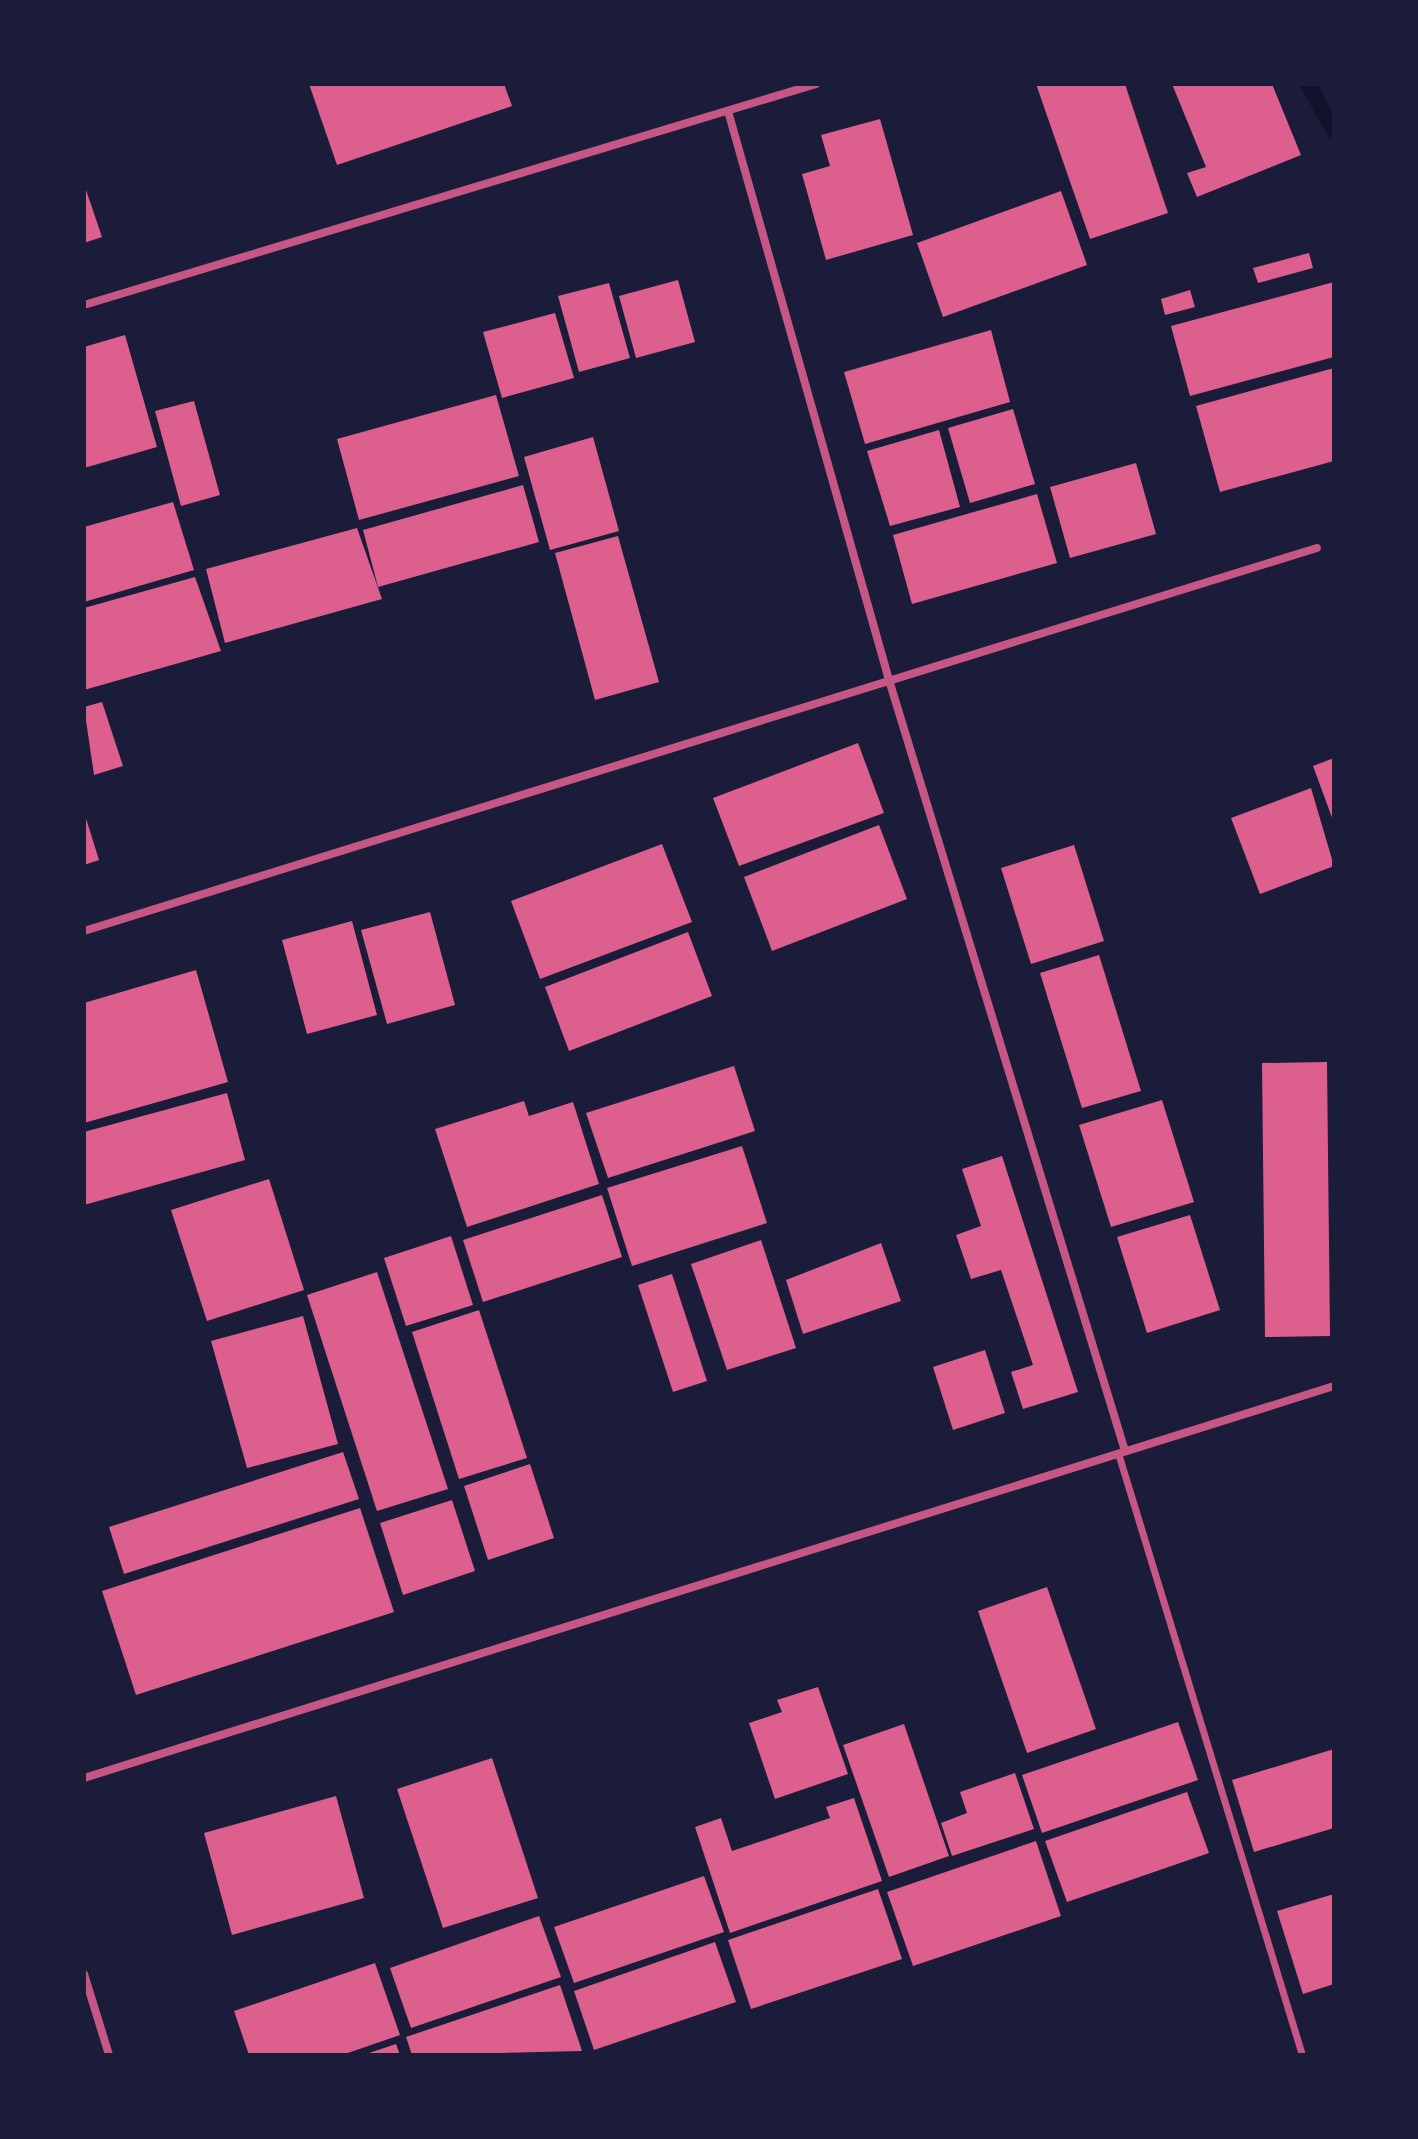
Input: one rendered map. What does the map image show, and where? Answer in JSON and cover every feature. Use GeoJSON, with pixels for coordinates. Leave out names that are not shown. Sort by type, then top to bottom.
{"type":"FeatureCollection","features":[{"type":"Feature","properties":{"kind":"street"},"geometry":{"type":"LineString","coordinates":[[84,305],[816,84]]}},
{"type":"Feature","properties":{"kind":"street"},"geometry":{"type":"LineString","coordinates":[[728,111],[889,680],[1302,2055]]}},
{"type":"Feature","properties":{"kind":"street"},"geometry":{"type":"LineString","coordinates":[[84,931],[1317,548]]}},
{"type":"Feature","properties":{"kind":"street"},"geometry":{"type":"LineString","coordinates":[[84,1778],[1334,1386]]}},
{"type":"Feature","properties":{"kind":"street"},"geometry":{"type":"LineString","coordinates":[[84,1974],[109,2055]]}},
{"type":"Feature","properties":{"kind":"building"},"geometry":{"type":"Polygon","coordinates":[[[309,84],[504,84],[512,106],[337,165],[309,84]]]}},
{"type":"Feature","properties":{"kind":"building"},"geometry":{"type":"Polygon","coordinates":[[[1036,84],[1125,84],[1168,213],[1090,239],[1036,84]]]}},
{"type":"Feature","properties":{"kind":"building"},"geometry":{"type":"Polygon","coordinates":[[[1172,84],[1272,84],[1301,155],[1197,197],[1187,173],[1206,167],[1172,84]]]}},
{"type":"Feature","properties":{"kind":"building"},"geometry":{"type":"Polygon","coordinates":[[[880,119],[913,235],[826,260],[802,174],[830,166],[821,135],[880,119]]]}},
{"type":"Feature","properties":{"kind":"building"},"geometry":{"type":"Polygon","coordinates":[[[84,184],[102,237],[84,243],[84,184]]]}},
{"type":"Feature","properties":{"kind":"building"},"geometry":{"type":"Polygon","coordinates":[[[1061,191],[1087,265],[943,317],[917,243],[1061,191]]]}},
{"type":"Feature","properties":{"kind":"building"},"geometry":{"type":"Polygon","coordinates":[[[1309,253],[1313,268],[1258,283],[1253,268],[1309,253]]]}},
{"type":"Feature","properties":{"kind":"building"},"geometry":{"type":"Polygon","coordinates":[[[678,280],[695,342],[636,358],[619,296],[678,280]]]}},
{"type":"Feature","properties":{"kind":"building"},"geometry":{"type":"Polygon","coordinates":[[[1334,282],[1334,357],[1190,396],[1171,326],[1334,282]]]}},
{"type":"Feature","properties":{"kind":"building"},"geometry":{"type":"Polygon","coordinates":[[[609,283],[630,358],[579,372],[558,296],[609,283]]]}},
{"type":"Feature","properties":{"kind":"building"},"geometry":{"type":"Polygon","coordinates":[[[1190,290],[1195,307],[1165,315],[1161,299],[1190,290]]]}},
{"type":"Feature","properties":{"kind":"building"},"geometry":{"type":"Polygon","coordinates":[[[555,313],[574,378],[502,398],[483,332],[555,313]]]}},
{"type":"Feature","properties":{"kind":"building"},"geometry":{"type":"Polygon","coordinates":[[[991,330],[1010,402],[865,444],[844,372],[991,330]]]}},
{"type":"Feature","properties":{"kind":"building"},"geometry":{"type":"Polygon","coordinates":[[[125,335],[157,447],[84,468],[84,347],[125,335]]]}},
{"type":"Feature","properties":{"kind":"building"},"geometry":{"type":"Polygon","coordinates":[[[1334,368],[1334,461],[1220,492],[1196,406],[1334,368]]]}},
{"type":"Feature","properties":{"kind":"building"},"geometry":{"type":"Polygon","coordinates":[[[496,395],[519,476],[359,520],[337,439],[496,395]]]}},
{"type":"Feature","properties":{"kind":"building"},"geometry":{"type":"Polygon","coordinates":[[[194,401],[220,495],[181,506],[155,411],[194,401]]]}},
{"type":"Feature","properties":{"kind":"building"},"geometry":{"type":"Polygon","coordinates":[[[1013,409],[1035,484],[970,503],[948,428],[1013,409]]]}},
{"type":"Feature","properties":{"kind":"building"},"geometry":{"type":"Polygon","coordinates":[[[939,430],[960,507],[890,526],[867,451],[939,430]]]}},
{"type":"Feature","properties":{"kind":"building"},"geometry":{"type":"Polygon","coordinates":[[[593,437],[619,531],[550,550],[524,457],[593,437]]]}},
{"type":"Feature","properties":{"kind":"building"},"geometry":{"type":"Polygon","coordinates":[[[1136,463],[1156,534],[1070,558],[1050,487],[1136,463]]]}},
{"type":"Feature","properties":{"kind":"building"},"geometry":{"type":"Polygon","coordinates":[[[523,485],[539,542],[378,587],[363,530],[523,485]]]}},
{"type":"Feature","properties":{"kind":"building"},"geometry":{"type":"Polygon","coordinates":[[[1037,494],[1057,563],[912,604],[893,535],[1037,494]]]}},
{"type":"Feature","properties":{"kind":"building"},"geometry":{"type":"Polygon","coordinates":[[[173,502],[194,570],[84,602],[84,527],[173,502]]]}},
{"type":"Feature","properties":{"kind":"building"},"geometry":{"type":"Polygon","coordinates":[[[357,528],[382,599],[225,643],[206,569],[357,528]]]}},
{"type":"Feature","properties":{"kind":"building"},"geometry":{"type":"Polygon","coordinates":[[[618,536],[659,682],[595,700],[555,553],[618,536]]]}},
{"type":"Feature","properties":{"kind":"building"},"geometry":{"type":"Polygon","coordinates":[[[195,577],[221,651],[84,690],[84,608],[195,577]]]}},
{"type":"Feature","properties":{"kind":"building"},"geometry":{"type":"Polygon","coordinates":[[[102,702],[123,766],[94,775],[84,707],[102,702]]]}},
{"type":"Feature","properties":{"kind":"building"},"geometry":{"type":"Polygon","coordinates":[[[858,743],[884,813],[739,866],[713,798],[858,743]]]}},
{"type":"Feature","properties":{"kind":"building"},"geometry":{"type":"Polygon","coordinates":[[[1334,758],[1334,823],[1313,766],[1334,758]]]}},
{"type":"Feature","properties":{"kind":"building"},"geometry":{"type":"Polygon","coordinates":[[[1311,788],[1334,866],[1260,894],[1231,818],[1311,788]]]}},
{"type":"Feature","properties":{"kind":"building"},"geometry":{"type":"Polygon","coordinates":[[[84,812],[99,860],[84,865],[84,812]]]}},
{"type":"Feature","properties":{"kind":"building"},"geometry":{"type":"Polygon","coordinates":[[[879,825],[907,899],[772,951],[744,877],[879,825]]]}},
{"type":"Feature","properties":{"kind":"building"},"geometry":{"type":"Polygon","coordinates":[[[662,844],[692,922],[540,979],[511,901],[662,844]]]}},
{"type":"Feature","properties":{"kind":"building"},"geometry":{"type":"Polygon","coordinates":[[[1074,845],[1104,941],[1031,964],[1001,868],[1074,845]]]}},
{"type":"Feature","properties":{"kind":"building"},"geometry":{"type":"Polygon","coordinates":[[[430,912],[455,1005],[387,1024],[361,930],[430,912]]]}},
{"type":"Feature","properties":{"kind":"building"},"geometry":{"type":"Polygon","coordinates":[[[352,921],[377,1015],[307,1034],[282,940],[352,921]]]}},
{"type":"Feature","properties":{"kind":"building"},"geometry":{"type":"Polygon","coordinates":[[[688,932],[712,996],[569,1051],[545,987],[688,932]]]}},
{"type":"Feature","properties":{"kind":"building"},"geometry":{"type":"Polygon","coordinates":[[[1099,955],[1141,1091],[1082,1108],[1040,973],[1099,955]]]}},
{"type":"Feature","properties":{"kind":"building"},"geometry":{"type":"Polygon","coordinates":[[[196,970],[228,1082],[84,1123],[84,1003],[196,970]]]}},
{"type":"Feature","properties":{"kind":"building"},"geometry":{"type":"Polygon","coordinates":[[[1327,1062],[1330,1336],[1265,1337],[1262,1063],[1327,1062]]]}},
{"type":"Feature","properties":{"kind":"building"},"geometry":{"type":"Polygon","coordinates":[[[734,1066],[755,1131],[608,1178],[586,1113],[734,1066]]]}},
{"type":"Feature","properties":{"kind":"building"},"geometry":{"type":"Polygon","coordinates":[[[227,1093],[245,1160],[84,1205],[84,1132],[227,1093]]]}},
{"type":"Feature","properties":{"kind":"building"},"geometry":{"type":"Polygon","coordinates":[[[1162,1100],[1194,1202],[1111,1227],[1079,1125],[1162,1100]]]}},
{"type":"Feature","properties":{"kind":"building"},"geometry":{"type":"Polygon","coordinates":[[[524,1101],[529,1116],[573,1102],[599,1184],[467,1227],[435,1129],[524,1101]]]}},
{"type":"Feature","properties":{"kind":"building"},"geometry":{"type":"Polygon","coordinates":[[[742,1146],[767,1223],[632,1266],[607,1188],[742,1146]]]}},
{"type":"Feature","properties":{"kind":"building"},"geometry":{"type":"Polygon","coordinates":[[[1002,1156],[1078,1392],[1023,1409],[1011,1372],[1033,1365],[1001,1270],[971,1279],[956,1235],[981,1226],[962,1169],[1002,1156]]]}},
{"type":"Feature","properties":{"kind":"building"},"geometry":{"type":"Polygon","coordinates":[[[269,1179],[304,1290],[207,1321],[171,1210],[269,1179]]]}},
{"type":"Feature","properties":{"kind":"building"},"geometry":{"type":"Polygon","coordinates":[[[602,1195],[622,1257],[483,1302],[463,1240],[602,1195]]]}},
{"type":"Feature","properties":{"kind":"building"},"geometry":{"type":"Polygon","coordinates":[[[1190,1215],[1220,1310],[1147,1333],[1117,1237],[1190,1215]]]}},
{"type":"Feature","properties":{"kind":"building"},"geometry":{"type":"Polygon","coordinates":[[[451,1236],[473,1305],[406,1326],[384,1258],[451,1236]]]}},
{"type":"Feature","properties":{"kind":"building"},"geometry":{"type":"Polygon","coordinates":[[[761,1240],[796,1348],[727,1370],[691,1264],[761,1240]]]}},
{"type":"Feature","properties":{"kind":"building"},"geometry":{"type":"Polygon","coordinates":[[[881,1243],[901,1301],[803,1334],[786,1280],[881,1243]]]}},
{"type":"Feature","properties":{"kind":"building"},"geometry":{"type":"Polygon","coordinates":[[[377,1272],[448,1489],[377,1511],[307,1295],[377,1272]]]}},
{"type":"Feature","properties":{"kind":"building"},"geometry":{"type":"Polygon","coordinates":[[[672,1274],[707,1381],[673,1392],[638,1285],[672,1274]]]}},
{"type":"Feature","properties":{"kind":"building"},"geometry":{"type":"Polygon","coordinates":[[[479,1310],[527,1458],[459,1479],[412,1332],[479,1310]]]}},
{"type":"Feature","properties":{"kind":"building"},"geometry":{"type":"Polygon","coordinates":[[[303,1316],[338,1444],[247,1468],[211,1341],[303,1316]]]}},
{"type":"Feature","properties":{"kind":"building"},"geometry":{"type":"Polygon","coordinates":[[[985,1350],[1005,1413],[953,1430],[933,1367],[985,1350]]]}},
{"type":"Feature","properties":{"kind":"building"},"geometry":{"type":"Polygon","coordinates":[[[343,1452],[359,1499],[124,1574],[109,1527],[343,1452]]]}},
{"type":"Feature","properties":{"kind":"building"},"geometry":{"type":"Polygon","coordinates":[[[530,1464],[554,1538],[488,1560],[464,1486],[530,1464]]]}},
{"type":"Feature","properties":{"kind":"building"},"geometry":{"type":"Polygon","coordinates":[[[452,1500],[475,1571],[403,1595],[380,1523],[452,1500]]]}},
{"type":"Feature","properties":{"kind":"building"},"geometry":{"type":"Polygon","coordinates":[[[360,1508],[394,1612],[136,1695],[102,1591],[360,1508]]]}},
{"type":"Feature","properties":{"kind":"building"},"geometry":{"type":"Polygon","coordinates":[[[1047,1587],[1096,1729],[1027,1753],[978,1611],[1047,1587]]]}},
{"type":"Feature","properties":{"kind":"building"},"geometry":{"type":"Polygon","coordinates":[[[818,1687],[848,1774],[775,1799],[749,1723],[782,1712],[777,1700],[818,1687]]]}},
{"type":"Feature","properties":{"kind":"building"},"geometry":{"type":"Polygon","coordinates":[[[1178,1722],[1198,1780],[1042,1833],[1022,1775],[1178,1722]]]}},
{"type":"Feature","properties":{"kind":"building"},"geometry":{"type":"Polygon","coordinates":[[[904,1724],[949,1856],[889,1877],[843,1745],[904,1724]]]}},
{"type":"Feature","properties":{"kind":"building"},"geometry":{"type":"Polygon","coordinates":[[[1334,1749],[1334,1828],[1254,1852],[1232,1780],[1334,1749]]]}},
{"type":"Feature","properties":{"kind":"building"},"geometry":{"type":"Polygon","coordinates":[[[492,1758],[538,1898],[443,1928],[397,1789],[492,1758]]]}},
{"type":"Feature","properties":{"kind":"building"},"geometry":{"type":"Polygon","coordinates":[[[1015,1773],[1034,1829],[952,1856],[941,1823],[967,1813],[960,1792],[1015,1773]]]}},
{"type":"Feature","properties":{"kind":"building"},"geometry":{"type":"Polygon","coordinates":[[[1187,1792],[1209,1853],[1067,1902],[1045,1841],[1187,1792]]]}},
{"type":"Feature","properties":{"kind":"building"},"geometry":{"type":"Polygon","coordinates":[[[336,1796],[364,1898],[232,1935],[204,1833],[336,1796]]]}},
{"type":"Feature","properties":{"kind":"building"},"geometry":{"type":"Polygon","coordinates":[[[854,1798],[882,1881],[730,1933],[695,1827],[721,1818],[732,1851],[830,1818],[826,1807],[854,1798]]]}},
{"type":"Feature","properties":{"kind":"building"},"geometry":{"type":"Polygon","coordinates":[[[1036,1841],[1061,1916],[913,1966],[887,1892],[1036,1841]]]}},
{"type":"Feature","properties":{"kind":"building"},"geometry":{"type":"Polygon","coordinates":[[[704,1876],[724,1932],[574,1983],[554,1927],[704,1876]]]}},
{"type":"Feature","properties":{"kind":"building"},"geometry":{"type":"Polygon","coordinates":[[[878,1889],[902,1959],[751,2009],[728,1940],[878,1889]]]}},
{"type":"Feature","properties":{"kind":"building"},"geometry":{"type":"Polygon","coordinates":[[[1334,1894],[1334,1984],[1303,1994],[1277,1911],[1334,1894]]]}},
{"type":"Feature","properties":{"kind":"building"},"geometry":{"type":"Polygon","coordinates":[[[539,1916],[561,1977],[411,2028],[390,1968],[539,1916]]]}},
{"type":"Feature","properties":{"kind":"building"},"geometry":{"type":"Polygon","coordinates":[[[715,1942],[736,2002],[594,2050],[574,1991],[715,1942]]]}},
{"type":"Feature","properties":{"kind":"building"},"geometry":{"type":"Polygon","coordinates":[[[375,1963],[400,2035],[342,2055],[249,2055],[234,2011],[375,1963]]]}},
{"type":"Feature","properties":{"kind":"building"},"geometry":{"type":"Polygon","coordinates":[[[560,1985],[582,2051],[412,2055],[406,2037],[560,1985]]]}},
{"type":"Feature","properties":{"kind":"building"},"geometry":{"type":"Polygon","coordinates":[[[396,2044],[400,2055],[366,2055],[366,2054],[396,2044]]]}},
{"type":"Feature","properties":{"kind":"waterway"},"geometry":{"type":"LineString","coordinates":[[1308,84],[1334,131]]}}]}
